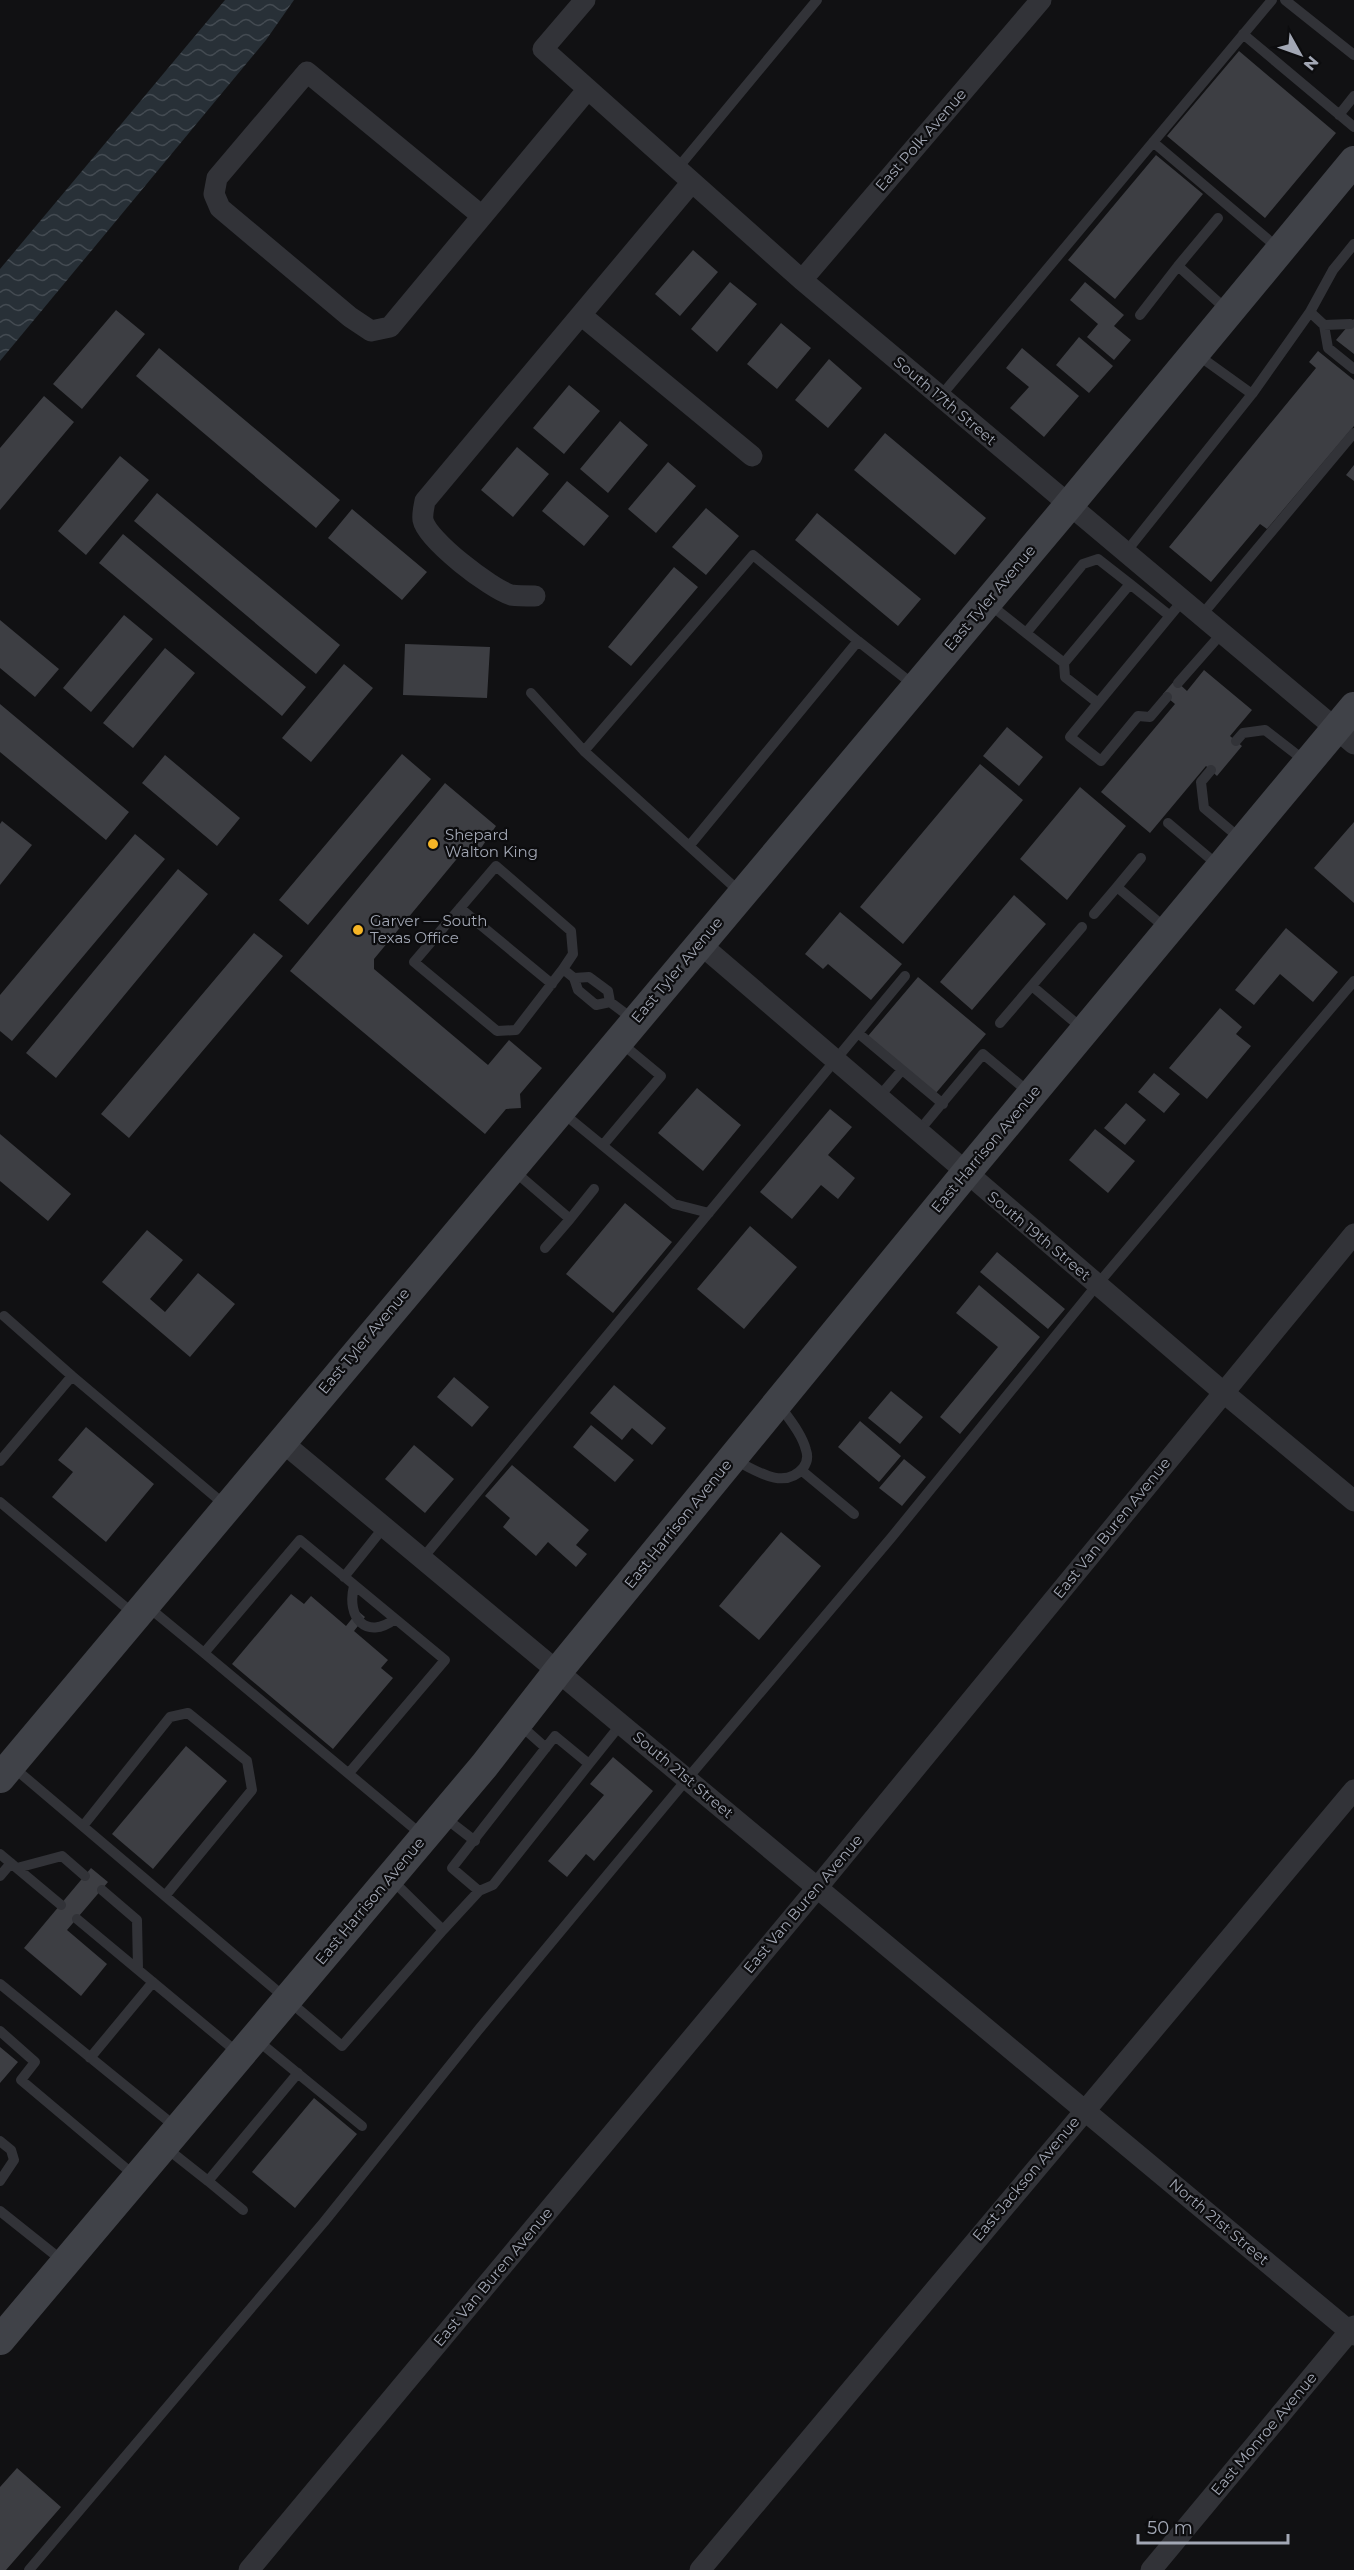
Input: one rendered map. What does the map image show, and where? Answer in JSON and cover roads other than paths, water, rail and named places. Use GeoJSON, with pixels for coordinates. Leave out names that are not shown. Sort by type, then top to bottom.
{"type":"FeatureCollection","features":[{"type":"Feature","properties":{"kind":"main road","name":"East Tyler Avenue"},"geometry":{"type":"LineString","coordinates":[[5,1771],[1069,505],[1354,161]]}},
{"type":"Feature","properties":{"kind":"main road","name":"East Harrison Avenue"},"geometry":{"type":"LineString","coordinates":[[0,2340],[433,1827],[777,1403],[1242,840],[1307,763],[1348,726]]}},
{"type":"Feature","properties":{"kind":"street","name":"South 17th Street"},"geometry":{"type":"LineString","coordinates":[[585,0],[543,49],[802,280],[1126,552],[1177,608],[1201,616],[1348,726]]}},
{"type":"Feature","properties":{"kind":"street","name":"East Polk Avenue"},"geometry":{"type":"LineString","coordinates":[[802,280],[1041,0]]}},
{"type":"Feature","properties":{"kind":"street"},"geometry":{"type":"LineString","coordinates":[[482,216],[307,72],[217,178],[214,194],[220,208],[350,317],[371,331],[390,327],[588,89]]}},
{"type":"Feature","properties":{"kind":"street"},"geometry":{"type":"LineString","coordinates":[[535,596],[512,595],[500,590],[438,542],[428,532],[423,519],[425,501],[581,315],[685,175]]}},
{"type":"Feature","properties":{"kind":"street"},"geometry":{"type":"LineString","coordinates":[[581,315],[752,456]]}},
{"type":"Feature","properties":{"kind":"street","name":"South 19th Street"},"geometry":{"type":"LineString","coordinates":[[699,943],[1097,1285],[1354,1501]]}},
{"type":"Feature","properties":{"kind":"street","name":"East Van Buren Avenue"},"geometry":{"type":"LineString","coordinates":[[249,2570],[817,1888],[1354,1234]]}},
{"type":"Feature","properties":{"kind":"street","name":"South 21st Street"},"geometry":{"type":"LineString","coordinates":[[281,1441],[1085,2109]]}},
{"type":"Feature","properties":{"kind":"street","name":"East Jackson Avenue"},"geometry":{"type":"LineString","coordinates":[[700,2570],[1354,1790]]}},
{"type":"Feature","properties":{"kind":"street","name":"North 21st Street"},"geometry":{"type":"LineString","coordinates":[[1085,2109],[1353,2331]]}},
{"type":"Feature","properties":{"kind":"street","name":"East Monroe Avenue"},"geometry":{"type":"LineString","coordinates":[[1151,2570],[1353,2331]]}},
{"type":"Feature","properties":{"kind":"lane"},"geometry":{"type":"LineString","coordinates":[[685,175],[817,0]]}},
{"type":"Feature","properties":{"kind":"lane"},"geometry":{"type":"LineString","coordinates":[[940,397],[1272,0]]}},
{"type":"Feature","properties":{"kind":"lane"},"geometry":{"type":"LineString","coordinates":[[1285,0],[1354,55]]}},
{"type":"Feature","properties":{"kind":"lane"},"geometry":{"type":"LineString","coordinates":[[1243,34],[1354,127]]}},
{"type":"Feature","properties":{"kind":"lane"},"geometry":{"type":"LineString","coordinates":[[1339,115],[1354,96]]}},
{"type":"Feature","properties":{"kind":"lane"},"geometry":{"type":"LineString","coordinates":[[1153,142],[1281,250]]}},
{"type":"Feature","properties":{"kind":"lane"},"geometry":{"type":"LineString","coordinates":[[1140,315],[1218,218]]}},
{"type":"Feature","properties":{"kind":"lane"},"geometry":{"type":"LineString","coordinates":[[1126,552],[1252,394],[1310,312],[1334,270],[1354,244]]}},
{"type":"Feature","properties":{"kind":"lane"},"geometry":{"type":"LineString","coordinates":[[1178,266],[1229,312]]}},
{"type":"Feature","properties":{"kind":"lane"},"geometry":{"type":"LineString","coordinates":[[1310,312],[1324,325],[1328,348],[1354,369]]}},
{"type":"Feature","properties":{"kind":"lane"},"geometry":{"type":"LineString","coordinates":[[1324,325],[1350,324]]}},
{"type":"Feature","properties":{"kind":"lane"},"geometry":{"type":"LineString","coordinates":[[1195,353],[1252,394]]}},
{"type":"Feature","properties":{"kind":"lane"},"geometry":{"type":"LineString","coordinates":[[1201,616],[1354,434]]}},
{"type":"Feature","properties":{"kind":"lane"},"geometry":{"type":"LineString","coordinates":[[584,751],[753,555],[916,687]]}},
{"type":"Feature","properties":{"kind":"lane"},"geometry":{"type":"LineString","coordinates":[[1026,633],[1083,564],[1098,559],[1130,584],[1177,608],[1070,737],[1101,761],[1138,716],[1149,717],[1167,697]]}},
{"type":"Feature","properties":{"kind":"lane"},"geometry":{"type":"LineString","coordinates":[[1098,704],[1065,677],[1064,663],[1130,584]]}},
{"type":"Feature","properties":{"kind":"lane"},"geometry":{"type":"LineString","coordinates":[[987,602],[1064,663]]}},
{"type":"Feature","properties":{"kind":"lane"},"geometry":{"type":"LineString","coordinates":[[1179,683],[1222,633]]}},
{"type":"Feature","properties":{"kind":"lane"},"geometry":{"type":"LineString","coordinates":[[690,845],[858,641]]}},
{"type":"Feature","properties":{"kind":"lane"},"geometry":{"type":"LineString","coordinates":[[531,693],[584,751],[742,893]]}},
{"type":"Feature","properties":{"kind":"lane"},"geometry":{"type":"LineString","coordinates":[[1236,741],[1243,733],[1265,730],[1307,763]]}},
{"type":"Feature","properties":{"kind":"lane"},"geometry":{"type":"LineString","coordinates":[[1211,770],[1202,782],[1204,808],[1242,840]]}},
{"type":"Feature","properties":{"kind":"lane"},"geometry":{"type":"LineString","coordinates":[[1168,823],[1220,868]]}},
{"type":"Feature","properties":{"kind":"lane"},"geometry":{"type":"LineString","coordinates":[[1094,914],[1141,858]]}},
{"type":"Feature","properties":{"kind":"lane"},"geometry":{"type":"LineString","coordinates":[[495,866],[571,931],[573,954],[563,969],[516,1030],[497,1031],[414,962],[495,866]]}},
{"type":"Feature","properties":{"kind":"lane"},"geometry":{"type":"LineString","coordinates":[[1117,887],[1168,930]]}},
{"type":"Feature","properties":{"kind":"lane"},"geometry":{"type":"LineString","coordinates":[[460,908],[552,984]]}},
{"type":"Feature","properties":{"kind":"lane"},"geometry":{"type":"LineString","coordinates":[[1000,1023],[1082,927]]}},
{"type":"Feature","properties":{"kind":"lane"},"geometry":{"type":"LineString","coordinates":[[563,969],[574,978],[578,990],[596,1005],[610,1002]]}},
{"type":"Feature","properties":{"kind":"lane"},"geometry":{"type":"LineString","coordinates":[[423,1558],[835,1060],[858,1033],[873,1024],[905,976]]}},
{"type":"Feature","properties":{"kind":"lane"},"geometry":{"type":"LineString","coordinates":[[574,978],[589,977],[608,991],[610,1002],[626,1030],[661,1076],[603,1145]]}},
{"type":"Feature","properties":{"kind":"lane"},"geometry":{"type":"LineString","coordinates":[[29,2570],[324,2222],[472,2038],[876,1556],[1097,1285],[1354,981]]}},
{"type":"Feature","properties":{"kind":"lane"},"geometry":{"type":"LineString","coordinates":[[1032,986],[1085,1030]]}},
{"type":"Feature","properties":{"kind":"lane"},"geometry":{"type":"LineString","coordinates":[[858,1033],[880,1049],[943,1104]]}},
{"type":"Feature","properties":{"kind":"lane"},"geometry":{"type":"LineString","coordinates":[[918,1132],[983,1054],[1032,1094]]}},
{"type":"Feature","properties":{"kind":"lane"},"geometry":{"type":"LineString","coordinates":[[878,1098],[902,1070]]}},
{"type":"Feature","properties":{"kind":"lane"},"geometry":{"type":"LineString","coordinates":[[559,1110],[674,1204],[709,1213]]}},
{"type":"Feature","properties":{"kind":"lane"},"geometry":{"type":"LineString","coordinates":[[511,1167],[570,1219]]}},
{"type":"Feature","properties":{"kind":"lane"},"geometry":{"type":"LineString","coordinates":[[545,1248],[594,1189]]}},
{"type":"Feature","properties":{"kind":"lane"},"geometry":{"type":"LineString","coordinates":[[4,1316],[227,1506]]}},
{"type":"Feature","properties":{"kind":"lane"},"geometry":{"type":"LineString","coordinates":[[0,1461],[72,1376]]}},
{"type":"Feature","properties":{"kind":"lane"},"geometry":{"type":"LineString","coordinates":[[732,1458],[767,1476],[784,1479],[796,1475],[806,1464],[805,1446],[777,1403]]}},
{"type":"Feature","properties":{"kind":"lane"},"geometry":{"type":"LineString","coordinates":[[801,1470],[854,1514]]}},
{"type":"Feature","properties":{"kind":"lane"},"geometry":{"type":"LineString","coordinates":[[0,1502],[140,1610],[204,1653],[349,1773],[433,1827],[474,1841]]}},
{"type":"Feature","properties":{"kind":"lane"},"geometry":{"type":"LineString","coordinates":[[344,1576],[384,1527]]}},
{"type":"Feature","properties":{"kind":"lane"},"geometry":{"type":"LineString","coordinates":[[204,1653],[300,1540],[344,1576],[445,1660],[349,1773]]}},
{"type":"Feature","properties":{"kind":"lane"},"geometry":{"type":"LineString","coordinates":[[354,1586],[350,1602],[354,1616],[361,1622],[374,1628],[387,1626],[395,1619]]}},
{"type":"Feature","properties":{"kind":"lane"},"geometry":{"type":"LineString","coordinates":[[83,1826],[170,1717],[188,1713],[247,1761],[252,1790],[165,1896]]}},
{"type":"Feature","properties":{"kind":"lane"},"geometry":{"type":"LineString","coordinates":[[518,1724],[546,1748]]}},
{"type":"Feature","properties":{"kind":"lane"},"geometry":{"type":"LineString","coordinates":[[5,1771],[83,1826],[342,2046],[479,1891],[493,1886],[621,1724]]}},
{"type":"Feature","properties":{"kind":"lane"},"geometry":{"type":"LineString","coordinates":[[479,1891],[452,1868],[555,1736],[590,1764]]}},
{"type":"Feature","properties":{"kind":"lane"},"geometry":{"type":"LineString","coordinates":[[0,1854],[61,1905]]}},
{"type":"Feature","properties":{"kind":"lane"},"geometry":{"type":"LineString","coordinates":[[0,1876],[14,1866],[62,1856],[85,1876]]}},
{"type":"Feature","properties":{"kind":"lane"},"geometry":{"type":"LineString","coordinates":[[390,1878],[443,1930]]}},
{"type":"Feature","properties":{"kind":"lane"},"geometry":{"type":"LineString","coordinates":[[102,1890],[137,1920],[138,1969]]}},
{"type":"Feature","properties":{"kind":"lane"},"geometry":{"type":"LineString","coordinates":[[77,1919],[153,1982],[248,2046],[298,2073],[362,2126]]}},
{"type":"Feature","properties":{"kind":"lane"},"geometry":{"type":"LineString","coordinates":[[90,2058],[153,1982]]}},
{"type":"Feature","properties":{"kind":"lane"},"geometry":{"type":"LineString","coordinates":[[0,1984],[90,2058],[170,2137],[208,2181],[243,2210]]}},
{"type":"Feature","properties":{"kind":"lane"},"geometry":{"type":"LineString","coordinates":[[0,2031],[35,2062],[21,2080],[136,2177]]}},
{"type":"Feature","properties":{"kind":"lane"},"geometry":{"type":"LineString","coordinates":[[208,2181],[298,2073]]}},
{"type":"Feature","properties":{"kind":"lane"},"geometry":{"type":"LineString","coordinates":[[0,2141],[11,2150],[14,2160],[0,2181]]}},
{"type":"Feature","properties":{"kind":"lane"},"geometry":{"type":"LineString","coordinates":[[0,2211],[64,2262]]}},
{"type":"Feature","properties":{"kind":"water"},"geometry":{"type":"Polygon","coordinates":[[[225,0],[294,0],[266,40],[0,361],[0,269],[225,0]]]}},
{"type":"Feature","properties":{"kind":"place","name":"Shepard Walton King"},"geometry":{"type":"Point","coordinates":[433,844]}},
{"type":"Feature","properties":{"kind":"place","name":"Garver — South Texas Office"},"geometry":{"type":"Point","coordinates":[358,930]}}]}
